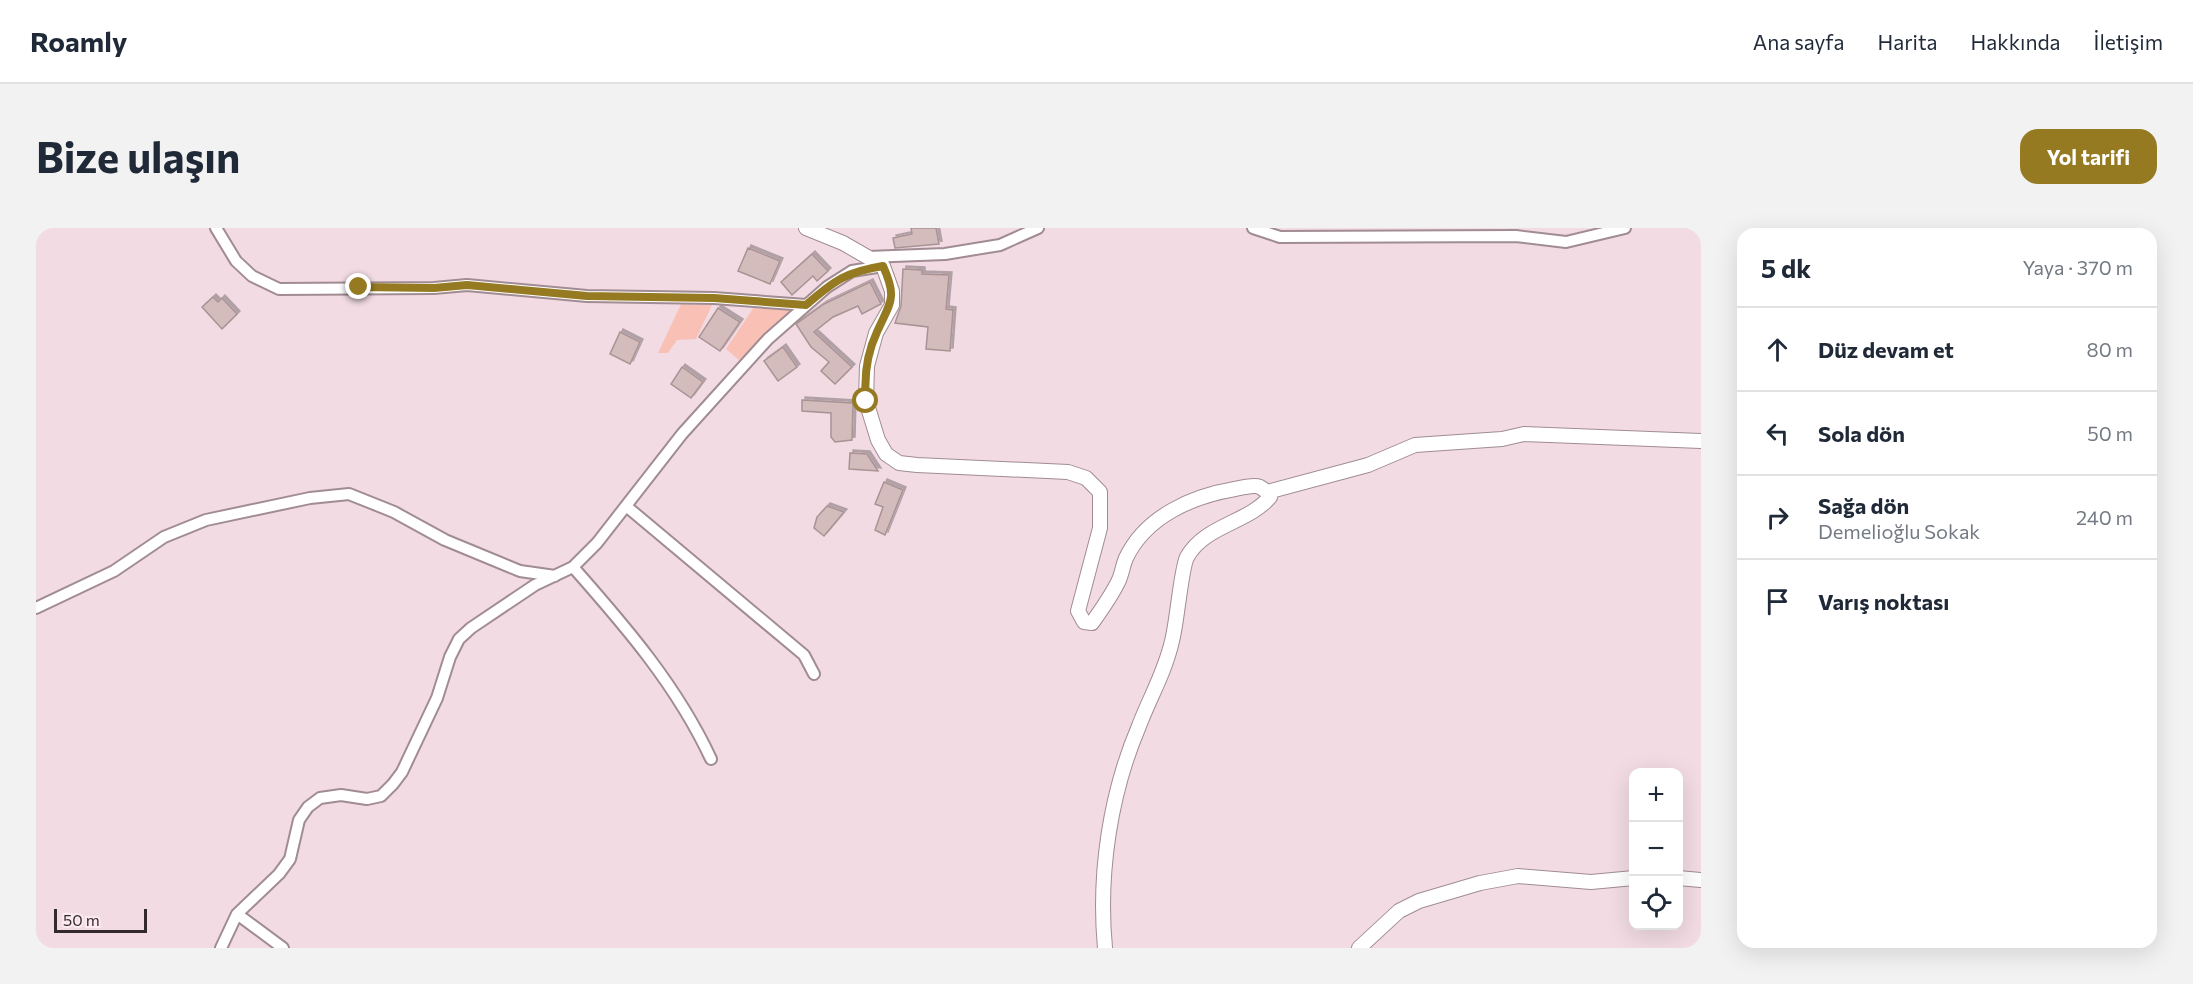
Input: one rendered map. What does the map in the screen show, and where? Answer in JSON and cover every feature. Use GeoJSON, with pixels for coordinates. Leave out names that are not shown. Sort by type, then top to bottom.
{"type":"FeatureCollection","features":[{"type":"Feature","properties":{"kind":"street"},"geometry":{"type":"LineString","coordinates":[[216,228],[236,261],[252,276],[279,289],[434,288],[467,285],[587,296],[714,298],[806,305]]}},
{"type":"Feature","properties":{"kind":"street"},"geometry":{"type":"LineString","coordinates":[[806,228],[843,243],[883,266],[892,291],[892,305],[876,333],[865,382],[866,401],[878,440],[886,454],[899,463],[1068,472],[1086,478],[1100,492],[1101,519],[1078,611],[1084,622],[1092,623],[1119,580],[1126,558],[1136,544],[1171,511],[1193,498],[1254,484],[1265,488],[1270,497],[1260,509],[1198,542],[1186,558],[1172,642],[1161,679],[1138,726],[1114,804],[1103,885],[1105,948]]}},
{"type":"Feature","properties":{"kind":"street"},"geometry":{"type":"LineString","coordinates":[[868,257],[945,254],[1000,245],[1038,228]]}},
{"type":"Feature","properties":{"kind":"street"},"geometry":{"type":"LineString","coordinates":[[1253,228],[1280,237],[1516,236],[1566,242],[1624,228]]}},
{"type":"Feature","properties":{"kind":"street"},"geometry":{"type":"LineString","coordinates":[[221,948],[237,914],[279,874],[290,859],[299,820],[308,807],[320,798],[340,795],[374,798],[381,796],[393,784],[402,772],[437,698],[450,657],[459,639],[508,603],[573,567],[597,543],[697,417],[768,339],[806,305],[827,287],[852,271],[883,266]]}},
{"type":"Feature","properties":{"kind":"street"},"geometry":{"type":"LineString","coordinates":[[1267,492],[1368,465],[1415,445],[1502,439],[1524,434],[1701,441]]}},
{"type":"Feature","properties":{"kind":"street"},"geometry":{"type":"LineString","coordinates":[[36,608],[114,571],[164,537],[206,520],[310,498],[349,494],[394,512],[446,540],[520,571],[555,576]]}},
{"type":"Feature","properties":{"kind":"street"},"geometry":{"type":"LineString","coordinates":[[626,506],[804,655],[814,674]]}},
{"type":"Feature","properties":{"kind":"street"},"geometry":{"type":"LineString","coordinates":[[573,567],[641,645],[694,723],[711,759]]}},
{"type":"Feature","properties":{"kind":"street"},"geometry":{"type":"LineString","coordinates":[[1359,948],[1399,911],[1419,902],[1480,883],[1518,876],[1591,882],[1629,878]]}},
{"type":"Feature","properties":{"kind":"street"},"geometry":{"type":"LineString","coordinates":[[1683,878],[1701,880]]}},
{"type":"Feature","properties":{"kind":"street"},"geometry":{"type":"LineString","coordinates":[[237,914],[283,948]]}},
{"type":"Feature","properties":{"kind":"shaded area"},"geometry":{"type":"Polygon","coordinates":[[[681,304],[712,305],[696,339],[677,340],[668,353],[658,353],[681,304]]]}},
{"type":"Feature","properties":{"kind":"shaded area"},"geometry":{"type":"Polygon","coordinates":[[[754,307],[795,309],[739,360],[726,349],[754,307]]]}},
{"type":"Feature","properties":{"kind":"building"},"geometry":{"type":"Polygon","coordinates":[[[911,228],[936,228],[939,244],[895,248],[893,238],[912,234],[911,228]]]}},
{"type":"Feature","properties":{"kind":"building"},"geometry":{"type":"Polygon","coordinates":[[[748,248],[780,261],[770,284],[738,271],[748,248]]]}},
{"type":"Feature","properties":{"kind":"building"},"geometry":{"type":"Polygon","coordinates":[[[812,254],[828,271],[817,281],[813,276],[792,295],[781,282],[812,254]]]}},
{"type":"Feature","properties":{"kind":"building"},"geometry":{"type":"Polygon","coordinates":[[[903,269],[922,270],[922,274],[949,275],[946,309],[953,310],[950,351],[926,349],[928,327],[895,323],[901,306],[903,269]]]}},
{"type":"Feature","properties":{"kind":"building"},"geometry":{"type":"Polygon","coordinates":[[[870,282],[881,304],[862,314],[858,306],[833,317],[814,332],[852,367],[835,384],[821,371],[829,362],[811,347],[796,324],[824,304],[870,282]]]}},
{"type":"Feature","properties":{"kind":"building"},"geometry":{"type":"Polygon","coordinates":[[[213,297],[218,302],[222,298],[237,314],[222,329],[202,307],[213,297]]]}},
{"type":"Feature","properties":{"kind":"building"},"geometry":{"type":"Polygon","coordinates":[[[718,308],[740,322],[720,351],[699,337],[718,308]]]}},
{"type":"Feature","properties":{"kind":"building"},"geometry":{"type":"Polygon","coordinates":[[[620,332],[640,342],[630,364],[610,354],[620,332]]]}},
{"type":"Feature","properties":{"kind":"building"},"geometry":{"type":"Polygon","coordinates":[[[783,347],[797,367],[778,381],[764,361],[783,347]]]}},
{"type":"Feature","properties":{"kind":"building"},"geometry":{"type":"Polygon","coordinates":[[[682,367],[703,382],[691,398],[671,384],[682,367]]]}},
{"type":"Feature","properties":{"kind":"building"},"geometry":{"type":"Polygon","coordinates":[[[802,400],[853,403],[852,440],[835,442],[831,437],[831,413],[802,411],[802,400]]]}},
{"type":"Feature","properties":{"kind":"building"},"geometry":{"type":"Polygon","coordinates":[[[850,453],[867,454],[878,471],[849,469],[850,453]]]}},
{"type":"Feature","properties":{"kind":"building"},"geometry":{"type":"Polygon","coordinates":[[[884,482],[903,490],[885,535],[875,530],[883,507],[875,504],[884,482]]]}},
{"type":"Feature","properties":{"kind":"building"},"geometry":{"type":"Polygon","coordinates":[[[827,506],[844,512],[824,536],[814,528],[817,517],[827,506]]]}},
{"type":"Feature","properties":{"kind":"route"},"geometry":{"type":"LineString","coordinates":[[359,287],[434,288],[467,285],[587,296],[714,298],[806,305],[827,287],[852,271],[883,266],[892,291],[892,305],[876,333],[867,366],[866,401]]}}]}
